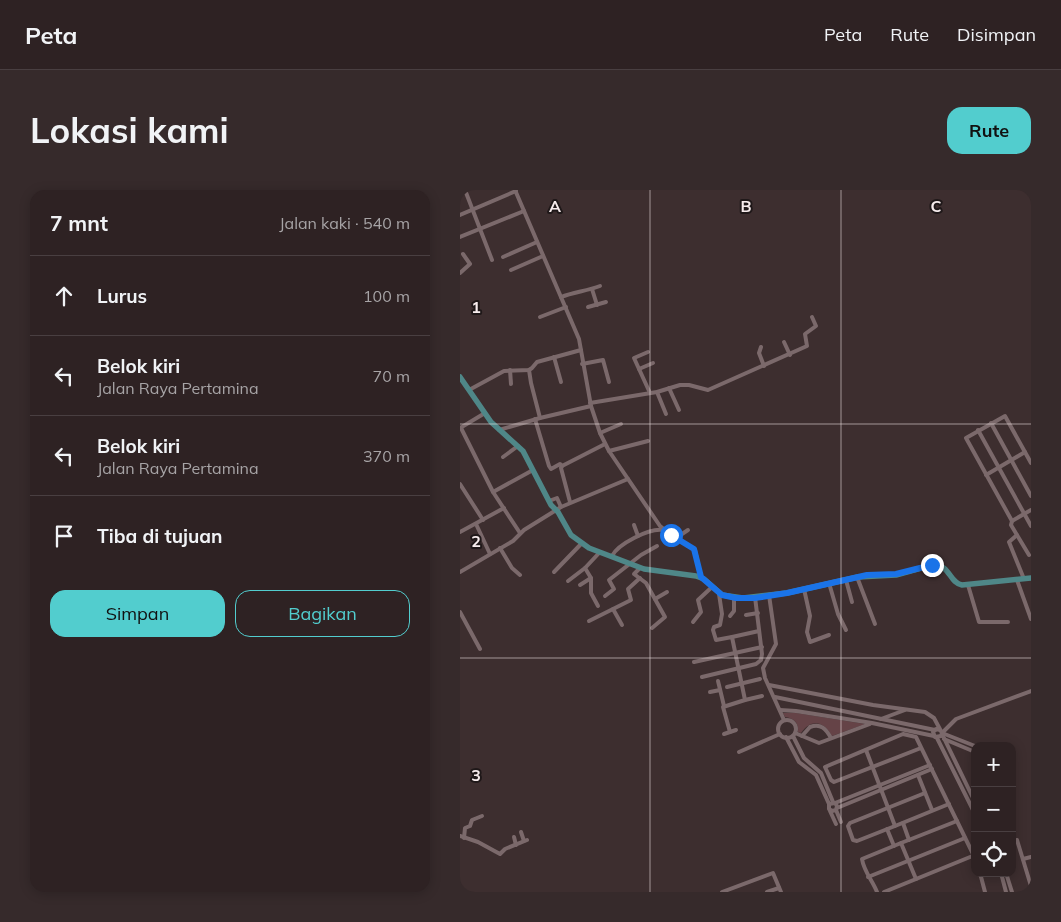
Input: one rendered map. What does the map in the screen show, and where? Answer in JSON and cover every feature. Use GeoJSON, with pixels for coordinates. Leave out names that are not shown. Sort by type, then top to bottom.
{"type":"FeatureCollection","features":[{"type":"Feature","properties":{"kind":"main road"},"geometry":{"type":"LineString","coordinates":[[460,377],[498,430],[523,451],[549,501],[558,509],[570,535],[600,552],[640,568],[701,577],[719,594],[734,598],[755,598],[857,577],[896,574],[937,565],[945,568],[958,585],[1031,578]]}},
{"type":"Feature","properties":{"kind":"street"},"geometry":{"type":"LineString","coordinates":[[465,190],[492,260]]}},
{"type":"Feature","properties":{"kind":"street"},"geometry":{"type":"LineString","coordinates":[[460,215],[516,190],[579,339],[590,404],[605,444],[664,531],[695,550],[701,577]]}},
{"type":"Feature","properties":{"kind":"street"},"geometry":{"type":"LineString","coordinates":[[460,237],[524,212]]}},
{"type":"Feature","properties":{"kind":"street"},"geometry":{"type":"LineString","coordinates":[[503,257],[537,242]]}},
{"type":"Feature","properties":{"kind":"street"},"geometry":{"type":"LineString","coordinates":[[460,273],[470,264],[463,254]]}},
{"type":"Feature","properties":{"kind":"street"},"geometry":{"type":"LineString","coordinates":[[511,270],[543,256]]}},
{"type":"Feature","properties":{"kind":"street"},"geometry":{"type":"LineString","coordinates":[[561,297],[600,286]]}},
{"type":"Feature","properties":{"kind":"street"},"geometry":{"type":"LineString","coordinates":[[592,289],[597,305]]}},
{"type":"Feature","properties":{"kind":"street"},"geometry":{"type":"LineString","coordinates":[[588,308],[606,302]]}},
{"type":"Feature","properties":{"kind":"street"},"geometry":{"type":"LineString","coordinates":[[540,317],[566,306]]}},
{"type":"Feature","properties":{"kind":"street"},"geometry":{"type":"LineString","coordinates":[[498,430],[590,404],[657,392],[669,388],[689,385],[708,390],[807,346],[805,334],[816,326],[812,317]]}},
{"type":"Feature","properties":{"kind":"street"},"geometry":{"type":"LineString","coordinates":[[784,342],[790,354]]}},
{"type":"Feature","properties":{"kind":"street"},"geometry":{"type":"LineString","coordinates":[[761,346],[759,353],[764,366]]}},
{"type":"Feature","properties":{"kind":"street"},"geometry":{"type":"LineString","coordinates":[[469,390],[496,374],[510,370],[529,370],[537,362],[581,350]]}},
{"type":"Feature","properties":{"kind":"street"},"geometry":{"type":"LineString","coordinates":[[648,352],[634,358],[650,393]]}},
{"type":"Feature","properties":{"kind":"street"},"geometry":{"type":"LineString","coordinates":[[554,356],[561,382]]}},
{"type":"Feature","properties":{"kind":"street"},"geometry":{"type":"LineString","coordinates":[[582,364],[603,360],[609,382]]}},
{"type":"Feature","properties":{"kind":"street"},"geometry":{"type":"LineString","coordinates":[[639,369],[653,363]]}},
{"type":"Feature","properties":{"kind":"street"},"geometry":{"type":"LineString","coordinates":[[510,370],[511,384]]}},
{"type":"Feature","properties":{"kind":"street"},"geometry":{"type":"LineString","coordinates":[[529,370],[530,384],[540,418]]}},
{"type":"Feature","properties":{"kind":"street"},"geometry":{"type":"LineString","coordinates":[[669,388],[679,410]]}},
{"type":"Feature","properties":{"kind":"street"},"geometry":{"type":"LineString","coordinates":[[657,392],[666,414]]}},
{"type":"Feature","properties":{"kind":"street"},"geometry":{"type":"LineString","coordinates":[[485,412],[460,428],[493,492],[520,533]]}},
{"type":"Feature","properties":{"kind":"street"},"geometry":{"type":"LineString","coordinates":[[1029,555],[1011,525],[1012,520],[966,438],[1005,416],[1031,463]]}},
{"type":"Feature","properties":{"kind":"street"},"geometry":{"type":"LineString","coordinates":[[534,420],[551,469],[560,464],[562,466],[605,444]]}},
{"type":"Feature","properties":{"kind":"street"},"geometry":{"type":"LineString","coordinates":[[991,423],[1031,496]]}},
{"type":"Feature","properties":{"kind":"street"},"geometry":{"type":"LineString","coordinates":[[600,433],[621,424]]}},
{"type":"Feature","properties":{"kind":"street"},"geometry":{"type":"LineString","coordinates":[[978,430],[1031,526]]}},
{"type":"Feature","properties":{"kind":"street"},"geometry":{"type":"LineString","coordinates":[[609,451],[648,441]]}},
{"type":"Feature","properties":{"kind":"street"},"geometry":{"type":"LineString","coordinates":[[503,457],[518,446]]}},
{"type":"Feature","properties":{"kind":"street"},"geometry":{"type":"LineString","coordinates":[[986,474],[1025,452]]}},
{"type":"Feature","properties":{"kind":"street"},"geometry":{"type":"LineString","coordinates":[[562,466],[570,502]]}},
{"type":"Feature","properties":{"kind":"street"},"geometry":{"type":"LineString","coordinates":[[493,492],[534,470]]}},
{"type":"Feature","properties":{"kind":"street"},"geometry":{"type":"LineString","coordinates":[[460,572],[513,541],[520,533],[570,502],[628,478]]}},
{"type":"Feature","properties":{"kind":"street"},"geometry":{"type":"LineString","coordinates":[[460,484],[483,520]]}},
{"type":"Feature","properties":{"kind":"street"},"geometry":{"type":"LineString","coordinates":[[460,532],[504,508]]}},
{"type":"Feature","properties":{"kind":"street"},"geometry":{"type":"LineString","coordinates":[[1012,520],[1031,510]]}},
{"type":"Feature","properties":{"kind":"street"},"geometry":{"type":"LineString","coordinates":[[476,524],[490,554]]}},
{"type":"Feature","properties":{"kind":"street"},"geometry":{"type":"LineString","coordinates":[[634,525],[638,536]]}},
{"type":"Feature","properties":{"kind":"street"},"geometry":{"type":"LineString","coordinates":[[612,556],[614,552],[628,541],[638,536],[654,530],[664,531]]}},
{"type":"Feature","properties":{"kind":"street"},"geometry":{"type":"LineString","coordinates":[[676,538],[688,530]]}},
{"type":"Feature","properties":{"kind":"street"},"geometry":{"type":"LineString","coordinates":[[1017,535],[1009,542],[1031,619]]}},
{"type":"Feature","properties":{"kind":"street"},"geometry":{"type":"LineString","coordinates":[[554,572],[582,543]]}},
{"type":"Feature","properties":{"kind":"street"},"geometry":{"type":"LineString","coordinates":[[605,596],[614,589],[609,580],[641,555],[657,546]]}},
{"type":"Feature","properties":{"kind":"street"},"geometry":{"type":"LineString","coordinates":[[500,548],[512,568],[520,575]]}},
{"type":"Feature","properties":{"kind":"street"},"geometry":{"type":"LineString","coordinates":[[568,581],[586,568],[600,552]]}},
{"type":"Feature","properties":{"kind":"street"},"geometry":{"type":"LineString","coordinates":[[586,568],[591,578],[591,593],[598,606]]}},
{"type":"Feature","properties":{"kind":"street"},"geometry":{"type":"LineString","coordinates":[[640,568],[634,574],[646,583],[665,617],[652,628]]}},
{"type":"Feature","properties":{"kind":"street"},"geometry":{"type":"LineString","coordinates":[[857,577],[875,624]]}},
{"type":"Feature","properties":{"kind":"street"},"geometry":{"type":"LineString","coordinates":[[580,584],[591,578]]}},
{"type":"Feature","properties":{"kind":"street"},"geometry":{"type":"LineString","coordinates":[[588,621],[631,600],[628,589],[640,578]]}},
{"type":"Feature","properties":{"kind":"street"},"geometry":{"type":"LineString","coordinates":[[846,580],[852,602]]}},
{"type":"Feature","properties":{"kind":"street"},"geometry":{"type":"LineString","coordinates":[[829,583],[838,614],[846,630]]}},
{"type":"Feature","properties":{"kind":"street"},"geometry":{"type":"LineString","coordinates":[[968,585],[979,622],[1008,622]]}},
{"type":"Feature","properties":{"kind":"street"},"geometry":{"type":"LineString","coordinates":[[693,622],[700,612],[698,600],[712,587]]}},
{"type":"Feature","properties":{"kind":"street"},"geometry":{"type":"LineString","coordinates":[[804,589],[810,616],[807,632],[810,642],[829,635]]}},
{"type":"Feature","properties":{"kind":"street"},"geometry":{"type":"LineString","coordinates":[[655,599],[667,592]]}},
{"type":"Feature","properties":{"kind":"street"},"geometry":{"type":"LineString","coordinates":[[719,594],[722,615],[720,625],[714,627],[713,630],[716,640],[759,631]]}},
{"type":"Feature","properties":{"kind":"street"},"geometry":{"type":"LineString","coordinates":[[769,595],[776,642],[763,668],[765,678],[784,720]]}},
{"type":"Feature","properties":{"kind":"street"},"geometry":{"type":"LineString","coordinates":[[730,616],[734,610],[734,598]]}},
{"type":"Feature","properties":{"kind":"street"},"geometry":{"type":"LineString","coordinates":[[702,676],[759,662],[762,656],[762,647],[755,598]]}},
{"type":"Feature","properties":{"kind":"street"},"geometry":{"type":"LineString","coordinates":[[614,609],[622,625]]}},
{"type":"Feature","properties":{"kind":"street"},"geometry":{"type":"LineString","coordinates":[[460,612],[480,649]]}},
{"type":"Feature","properties":{"kind":"street"},"geometry":{"type":"LineString","coordinates":[[746,615],[758,613]]}},
{"type":"Feature","properties":{"kind":"street"},"geometry":{"type":"LineString","coordinates":[[732,637],[745,700]]}},
{"type":"Feature","properties":{"kind":"street"},"geometry":{"type":"LineString","coordinates":[[694,662],[762,647]]}},
{"type":"Feature","properties":{"kind":"street"},"geometry":{"type":"LineString","coordinates":[[727,687],[760,679]]}},
{"type":"Feature","properties":{"kind":"street"},"geometry":{"type":"LineString","coordinates":[[718,681],[724,706],[723,710],[730,732]]}},
{"type":"Feature","properties":{"kind":"street"},"geometry":{"type":"LineString","coordinates":[[769,685],[873,705],[929,713],[934,718],[971,794]]}},
{"type":"Feature","properties":{"kind":"street"},"geometry":{"type":"LineString","coordinates":[[710,692],[720,690]]}},
{"type":"Feature","properties":{"kind":"street"},"geometry":{"type":"LineString","coordinates":[[935,737],[956,719],[1031,690]]}},
{"type":"Feature","properties":{"kind":"street"},"geometry":{"type":"LineString","coordinates":[[724,706],[762,696]]}},
{"type":"Feature","properties":{"kind":"street"},"geometry":{"type":"LineString","coordinates":[[775,697],[940,733],[971,744]]}},
{"type":"Feature","properties":{"kind":"street"},"geometry":{"type":"LineString","coordinates":[[796,711],[799,703]]}},
{"type":"Feature","properties":{"kind":"street"},"geometry":{"type":"LineString","coordinates":[[786,738],[794,734],[816,742],[906,709]]}},
{"type":"Feature","properties":{"kind":"street"},"geometry":{"type":"LineString","coordinates":[[780,710],[872,723],[935,737],[971,806]]}},
{"type":"Feature","properties":{"kind":"street"},"geometry":{"type":"LineString","coordinates":[[832,803],[821,773],[804,758],[794,734],[796,728],[794,723],[784,720],[779,724],[780,734],[786,738],[799,762],[816,775],[832,803],[836,809],[841,822]]}},
{"type":"Feature","properties":{"kind":"street"},"geometry":{"type":"LineString","coordinates":[[802,736],[810,726],[817,725],[824,728],[831,738]]}},
{"type":"Feature","properties":{"kind":"street"},"geometry":{"type":"LineString","coordinates":[[724,734],[736,730]]}},
{"type":"Feature","properties":{"kind":"street"},"geometry":{"type":"LineString","coordinates":[[935,737],[940,733]]}},
{"type":"Feature","properties":{"kind":"street"},"geometry":{"type":"LineString","coordinates":[[940,733],[954,743],[971,750]]}},
{"type":"Feature","properties":{"kind":"street"},"geometry":{"type":"LineString","coordinates":[[739,752],[780,734]]}},
{"type":"Feature","properties":{"kind":"street"},"geometry":{"type":"LineString","coordinates":[[921,748],[833,782],[825,767],[903,734],[916,737],[971,849]]}},
{"type":"Feature","properties":{"kind":"street"},"geometry":{"type":"LineString","coordinates":[[949,750],[954,743]]}},
{"type":"Feature","properties":{"kind":"street"},"geometry":{"type":"LineString","coordinates":[[866,750],[895,826]]}},
{"type":"Feature","properties":{"kind":"street"},"geometry":{"type":"LineString","coordinates":[[830,811],[931,767]]}},
{"type":"Feature","properties":{"kind":"street"},"geometry":{"type":"LineString","coordinates":[[836,824],[828,808],[832,803],[880,788],[918,774],[931,767]]}},
{"type":"Feature","properties":{"kind":"street"},"geometry":{"type":"LineString","coordinates":[[918,774],[932,810]]}},
{"type":"Feature","properties":{"kind":"street"},"geometry":{"type":"LineString","coordinates":[[925,793],[850,823],[848,826],[853,840],[857,841],[949,804]]}},
{"type":"Feature","properties":{"kind":"street"},"geometry":{"type":"LineString","coordinates":[[482,816],[473,820],[465,828],[462,837],[478,842],[500,854],[505,849],[525,840],[521,832]]}},
{"type":"Feature","properties":{"kind":"street"},"geometry":{"type":"LineString","coordinates":[[877,892],[874,884],[868,877],[862,860],[957,821]]}},
{"type":"Feature","properties":{"kind":"street"},"geometry":{"type":"LineString","coordinates":[[903,823],[909,840]]}},
{"type":"Feature","properties":{"kind":"street"},"geometry":{"type":"LineString","coordinates":[[887,829],[894,846]]}},
{"type":"Feature","properties":{"kind":"street"},"geometry":{"type":"LineString","coordinates":[[514,837],[516,844]]}},
{"type":"Feature","properties":{"kind":"street"},"geometry":{"type":"LineString","coordinates":[[868,877],[965,838]]}},
{"type":"Feature","properties":{"kind":"street"},"geometry":{"type":"LineString","coordinates":[[1017,840],[1029,872],[1031,886]]}},
{"type":"Feature","properties":{"kind":"street"},"geometry":{"type":"LineString","coordinates":[[901,843],[916,879]]}},
{"type":"Feature","properties":{"kind":"street"},"geometry":{"type":"LineString","coordinates":[[884,892],[971,856]]}},
{"type":"Feature","properties":{"kind":"street"},"geometry":{"type":"LineString","coordinates":[[1024,858],[1031,856]]}},
{"type":"Feature","properties":{"kind":"street"},"geometry":{"type":"LineString","coordinates":[[722,892],[773,874],[780,890],[767,892]]}},
{"type":"Feature","properties":{"kind":"street"},"geometry":{"type":"LineString","coordinates":[[981,877],[985,892]]}},
{"type":"Feature","properties":{"kind":"street"},"geometry":{"type":"LineString","coordinates":[[1002,877],[1006,892]]}},
{"type":"Feature","properties":{"kind":"street"},"geometry":{"type":"LineString","coordinates":[[1007,877],[1012,892]]}},
{"type":"Feature","properties":{"kind":"street"},"geometry":{"type":"LineString","coordinates":[[734,887],[736,892]]}},
{"type":"Feature","properties":{"kind":"shaded area"},"geometry":{"type":"Polygon","coordinates":[[[783,713],[796,713],[865,724],[832,736],[825,727],[813,723],[801,733],[798,732],[798,726],[795,721],[785,717],[783,713]]]}},
{"type":"Feature","properties":{"kind":"route"},"geometry":{"type":"LineString","coordinates":[[671,535],[696,551],[701,577],[717,592],[732,598],[755,598],[787,593],[867,575],[896,574],[932,565]]}}]}
